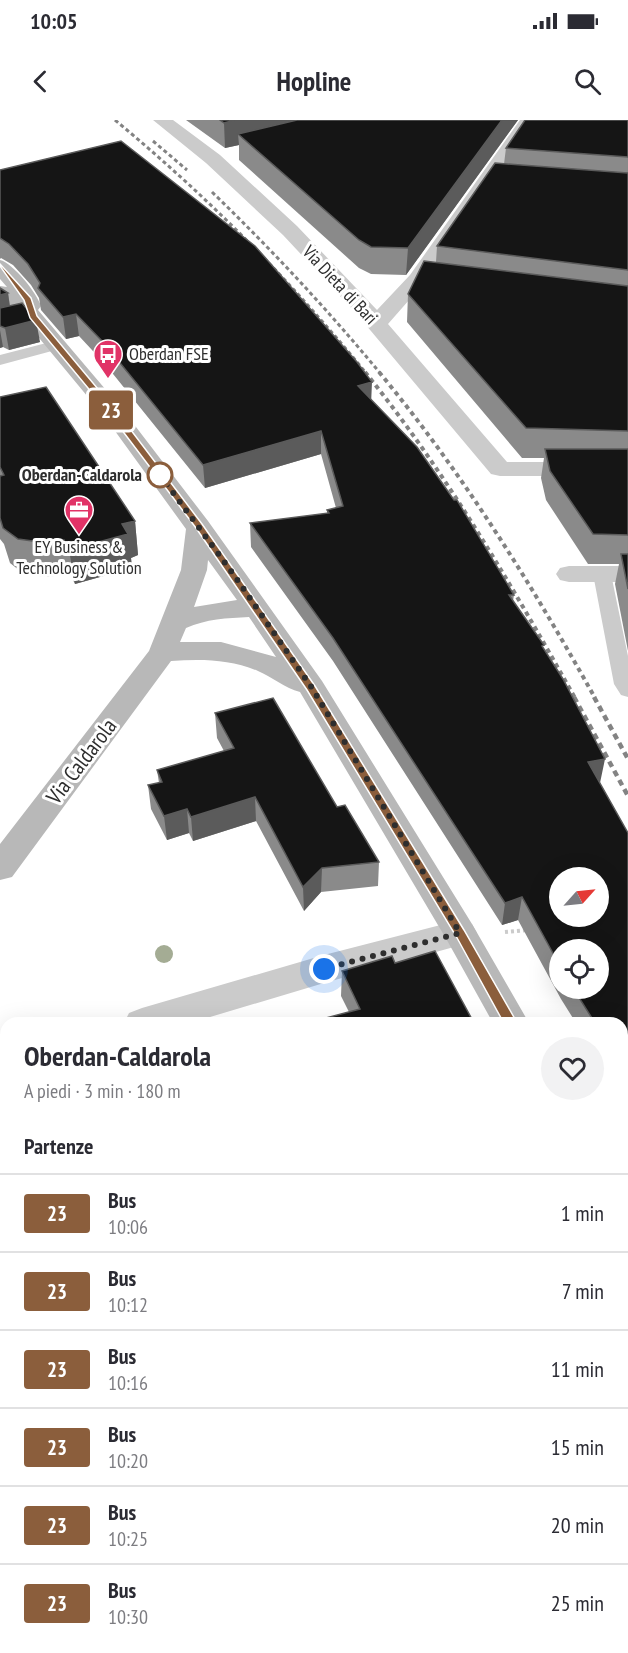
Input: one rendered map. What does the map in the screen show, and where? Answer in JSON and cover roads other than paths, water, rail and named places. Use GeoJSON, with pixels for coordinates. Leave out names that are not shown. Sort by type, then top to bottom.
{"type":"FeatureCollection","features":[{"type":"Feature","properties":{"kind":"main road"},"geometry":{"type":"LineString","coordinates":[[0,266],[28,299],[22,319]]}},
{"type":"Feature","properties":{"kind":"main road"},"geometry":{"type":"LineString","coordinates":[[0,292],[22,319],[58,345],[115,415],[199,526],[257,608],[312,688],[460,933],[508,1017]]}},
{"type":"Feature","properties":{"kind":"main road","name":"Via Caldarola"},"geometry":{"type":"LineString","coordinates":[[0,868],[162,653],[194,570],[199,526]]}},
{"type":"Feature","properties":{"kind":"main road"},"geometry":{"type":"LineString","coordinates":[[173,623],[192,614],[257,608]]}},
{"type":"Feature","properties":{"kind":"main road"},"geometry":{"type":"LineString","coordinates":[[192,650],[216,642],[246,624],[257,608]]}},
{"type":"Feature","properties":{"kind":"main road"},"geometry":{"type":"LineString","coordinates":[[162,653],[192,650],[242,653],[276,666],[312,688]]}},
{"type":"Feature","properties":{"kind":"street","name":"Via Dieta di Bari"},"geometry":{"type":"LineString","coordinates":[[162,120],[213,159],[291,233],[377,323],[500,469],[628,469]]}},
{"type":"Feature","properties":{"kind":"street"},"geometry":{"type":"LineString","coordinates":[[377,323],[417,279],[529,120]]}},
{"type":"Feature","properties":{"kind":"street"},"geometry":{"type":"LineString","coordinates":[[213,159],[235,153]]}},
{"type":"Feature","properties":{"kind":"street"},"geometry":{"type":"LineString","coordinates":[[487,182],[510,183]]}},
{"type":"Feature","properties":{"kind":"street"},"geometry":{"type":"LineString","coordinates":[[417,279],[441,282]]}},
{"type":"Feature","properties":{"kind":"street"},"geometry":{"type":"LineString","coordinates":[[569,574],[628,574]]}},
{"type":"Feature","properties":{"kind":"street"},"geometry":{"type":"LineString","coordinates":[[162,1017],[313,972],[460,933]]}},
{"type":"Feature","properties":{"kind":"lane"},"geometry":{"type":"LineString","coordinates":[[0,360],[58,345]]}},
{"type":"Feature","properties":{"kind":"lane"},"geometry":{"type":"LineString","coordinates":[[602,574],[628,690]]}},
{"type":"Feature","properties":{"kind":"railway"},"geometry":{"type":"LineString","coordinates":[[115,120],[183,179],[247,240],[308,305],[366,373]]}},
{"type":"Feature","properties":{"kind":"railway"},"geometry":{"type":"LineString","coordinates":[[153,141],[187,170]]}},
{"type":"Feature","properties":{"kind":"railway"},"geometry":{"type":"LineString","coordinates":[[212,192],[299,280],[380,373]]}},
{"type":"Feature","properties":{"kind":"railway"},"geometry":{"type":"LineString","coordinates":[[365,372],[423,449],[477,530],[575,698]]}},
{"type":"Feature","properties":{"kind":"railway"},"geometry":{"type":"LineString","coordinates":[[379,372],[410,410],[467,489],[521,572],[595,698]]}},
{"type":"Feature","properties":{"kind":"railway"},"geometry":{"type":"LineString","coordinates":[[574,697],[628,796]]}},
{"type":"Feature","properties":{"kind":"railway"},"geometry":{"type":"LineString","coordinates":[[594,697],[628,759]]}},
{"type":"Feature","properties":{"kind":"place","name":"Oberdan FSE"},"geometry":{"type":"Point","coordinates":[108,380]}},
{"type":"Feature","properties":{"kind":"place","name":"Oberdan-Caldarola"},"geometry":{"type":"Point","coordinates":[160,475]}},
{"type":"Feature","properties":{"kind":"place","name":"EY Business & Technology Solution"},"geometry":{"type":"Point","coordinates":[79,536]}}]}
